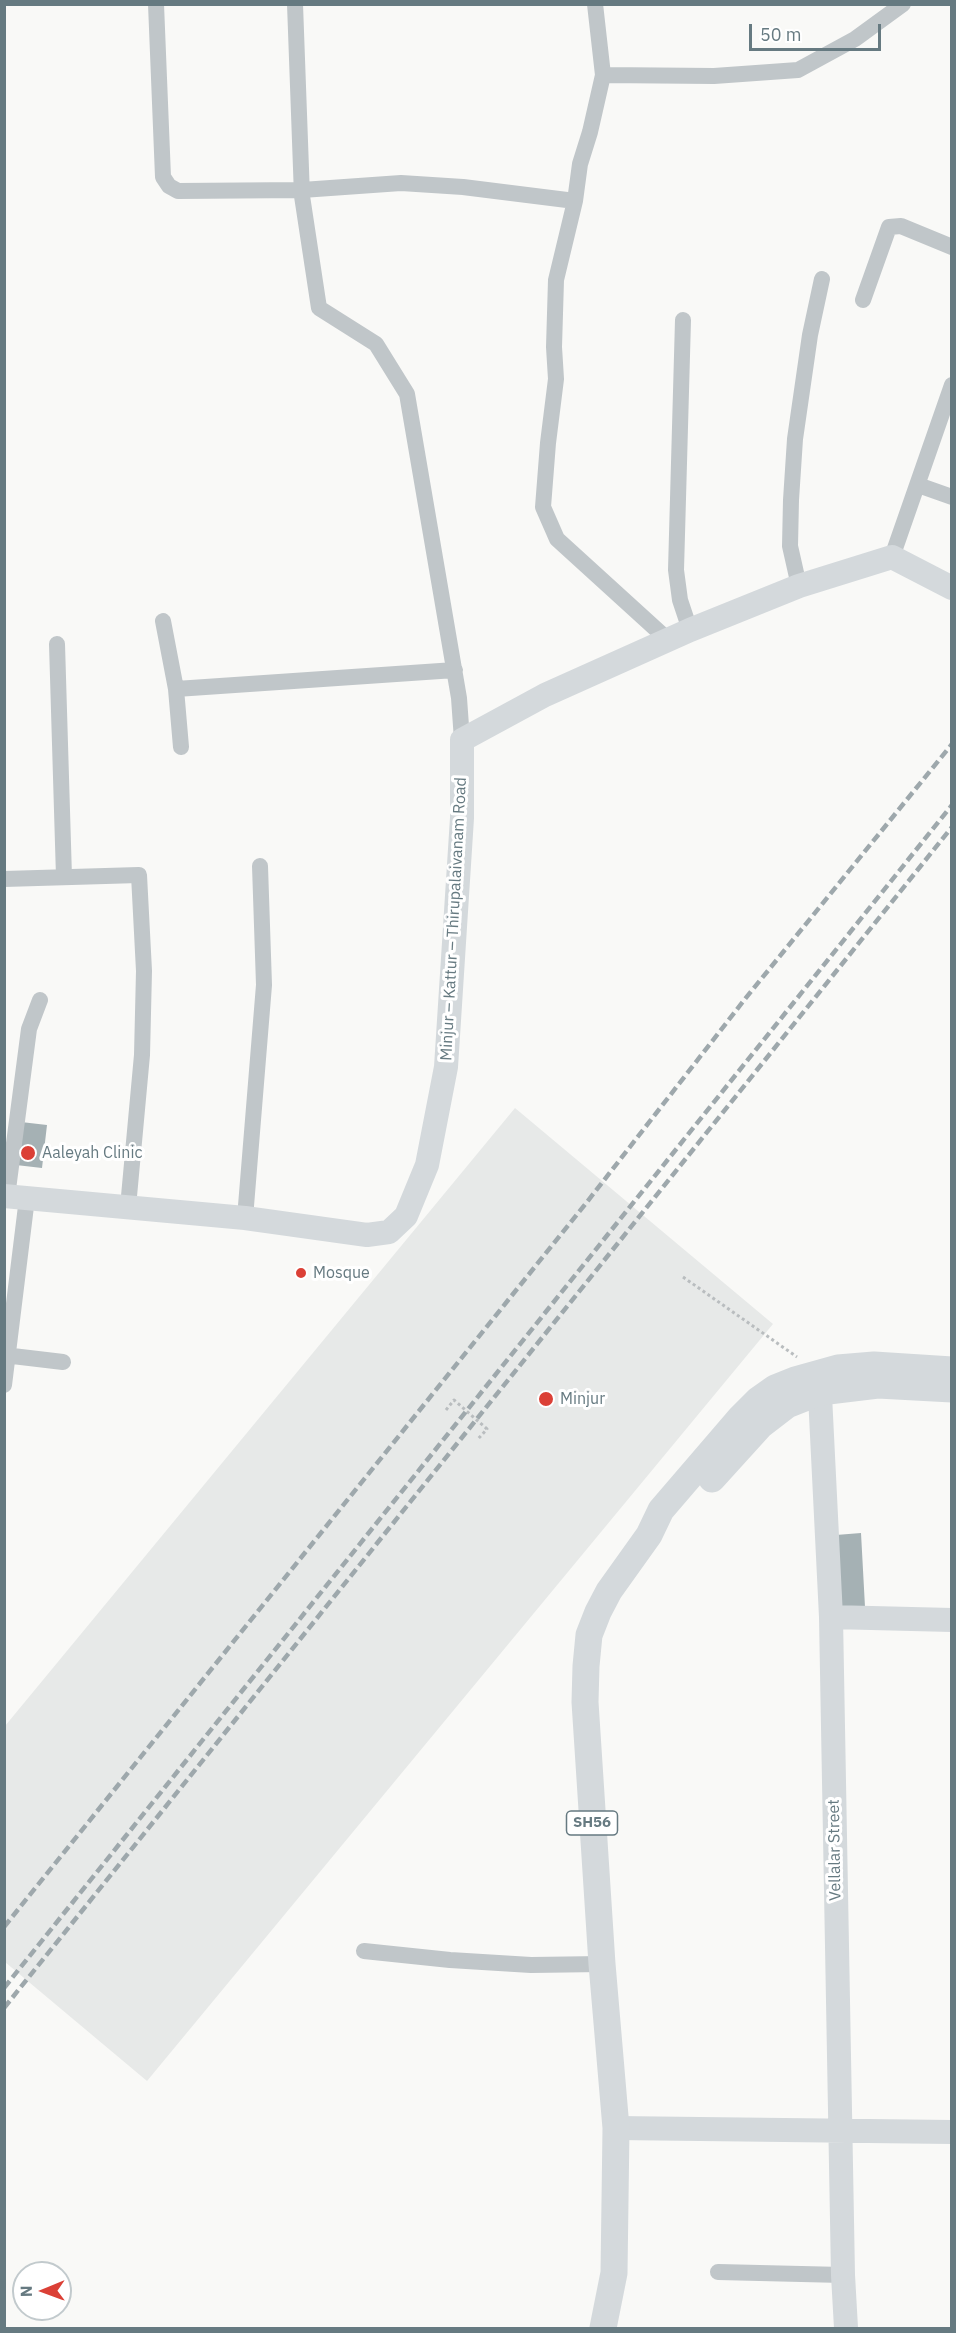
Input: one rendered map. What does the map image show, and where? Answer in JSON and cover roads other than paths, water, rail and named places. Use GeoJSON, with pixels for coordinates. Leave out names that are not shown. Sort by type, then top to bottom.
{"type":"FeatureCollection","features":[{"type":"Feature","properties":{"kind":"main road"},"geometry":{"type":"LineString","coordinates":[[462,740],[545,695],[690,630],[799,586],[892,557],[951,588]]}},
{"type":"Feature","properties":{"kind":"main road","name":"Minjur – Kattur – Thirupalaivanam Road"},"geometry":{"type":"LineString","coordinates":[[13,1197],[245,1218],[367,1236],[389,1232],[406,1216],[427,1166],[446,1067],[462,818],[462,740]]}},
{"type":"Feature","properties":{"kind":"main road","name":"SH56"},"geometry":{"type":"LineString","coordinates":[[603,2328],[614,2273],[616,2128],[590,1801],[586,1666],[590,1635],[597,1612],[609,1591],[649,1535],[662,1510],[733,1426],[758,1400],[775,1388],[819,1382],[874,1365],[951,1370]]}},
{"type":"Feature","properties":{"kind":"main road","name":"SH56"},"geometry":{"type":"LineString","coordinates":[[819,1382],[838,1388],[878,1385],[951,1389]]}},
{"type":"Feature","properties":{"kind":"main road","name":"Vellalar Street"},"geometry":{"type":"LineString","coordinates":[[819,1382],[831,1617],[843,2275],[846,2328]]}},
{"type":"Feature","properties":{"kind":"main road"},"geometry":{"type":"LineString","coordinates":[[831,1617],[951,1620]]}},
{"type":"Feature","properties":{"kind":"main road"},"geometry":{"type":"LineString","coordinates":[[616,2128],[951,2132]]}},
{"type":"Feature","properties":{"kind":"main road","name":"SH56"},"geometry":{"type":"LineString","coordinates":[[616,2128],[630,2159],[632,2186],[629,2275],[620,2328]]}},
{"type":"Feature","properties":{"kind":"street"},"geometry":{"type":"LineString","coordinates":[[156,4],[163,177],[169,186],[178,191],[302,190],[401,183],[463,187],[575,201]]}},
{"type":"Feature","properties":{"kind":"street"},"geometry":{"type":"LineString","coordinates":[[295,4],[302,190],[319,308],[376,344],[407,394],[455,670],[462,740]]}},
{"type":"Feature","properties":{"kind":"street"},"geometry":{"type":"LineString","coordinates":[[595,4],[603,75],[580,164],[575,201],[556,280],[554,347],[556,379],[543,507],[557,539],[668,640]]}},
{"type":"Feature","properties":{"kind":"street"},"geometry":{"type":"LineString","coordinates":[[603,75],[714,76],[798,70],[855,39],[903,4]]}},
{"type":"Feature","properties":{"kind":"street"},"geometry":{"type":"LineString","coordinates":[[863,300],[889,227],[901,226],[951,247]]}},
{"type":"Feature","properties":{"kind":"street"},"geometry":{"type":"LineString","coordinates":[[799,586],[790,546],[790,500],[795,439],[810,335],[822,279]]}},
{"type":"Feature","properties":{"kind":"street"},"geometry":{"type":"LineString","coordinates":[[683,320],[676,570],[680,600],[690,630]]}},
{"type":"Feature","properties":{"kind":"street"},"geometry":{"type":"LineString","coordinates":[[892,557],[951,385]]}},
{"type":"Feature","properties":{"kind":"street"},"geometry":{"type":"LineString","coordinates":[[918,484],[951,497]]}},
{"type":"Feature","properties":{"kind":"street"},"geometry":{"type":"LineString","coordinates":[[163,621],[176,689],[181,747]]}},
{"type":"Feature","properties":{"kind":"street"},"geometry":{"type":"LineString","coordinates":[[57,644],[64,877]]}},
{"type":"Feature","properties":{"kind":"street"},"geometry":{"type":"LineString","coordinates":[[176,689],[455,670]]}},
{"type":"Feature","properties":{"kind":"street"},"geometry":{"type":"LineString","coordinates":[[245,1218],[264,985],[260,866]]}},
{"type":"Feature","properties":{"kind":"street"},"geometry":{"type":"LineString","coordinates":[[4,879],[139,875],[144,971],[142,1055],[128,1207]]}},
{"type":"Feature","properties":{"kind":"street"},"geometry":{"type":"LineString","coordinates":[[4,1385],[13,1197],[29,1029],[40,1000]]}},
{"type":"Feature","properties":{"kind":"street"},"geometry":{"type":"LineString","coordinates":[[6,1355],[63,1362]]}},
{"type":"Feature","properties":{"kind":"street"},"geometry":{"type":"LineString","coordinates":[[364,1951],[531,1965],[602,1964]]}},
{"type":"Feature","properties":{"kind":"street"},"geometry":{"type":"LineString","coordinates":[[718,2272],[843,2275]]}},
{"type":"Feature","properties":{"kind":"railway"},"geometry":{"type":"LineString","coordinates":[[4,1927],[587,1202],[745,999],[952,744]]}},
{"type":"Feature","properties":{"kind":"railway"},"geometry":{"type":"LineString","coordinates":[[4,1988],[952,805]]}},
{"type":"Feature","properties":{"kind":"railway"},"geometry":{"type":"LineString","coordinates":[[4,2008],[952,827]]}},
{"type":"Feature","properties":{"kind":"place","name":"Aaleyah Clinic"},"geometry":{"type":"Point","coordinates":[28,1153]}},
{"type":"Feature","properties":{"kind":"place","name":"Mosque"},"geometry":{"type":"Point","coordinates":[301,1273]}},
{"type":"Feature","properties":{"kind":"place","name":"Minjur"},"geometry":{"type":"Point","coordinates":[546,1399]}}]}
